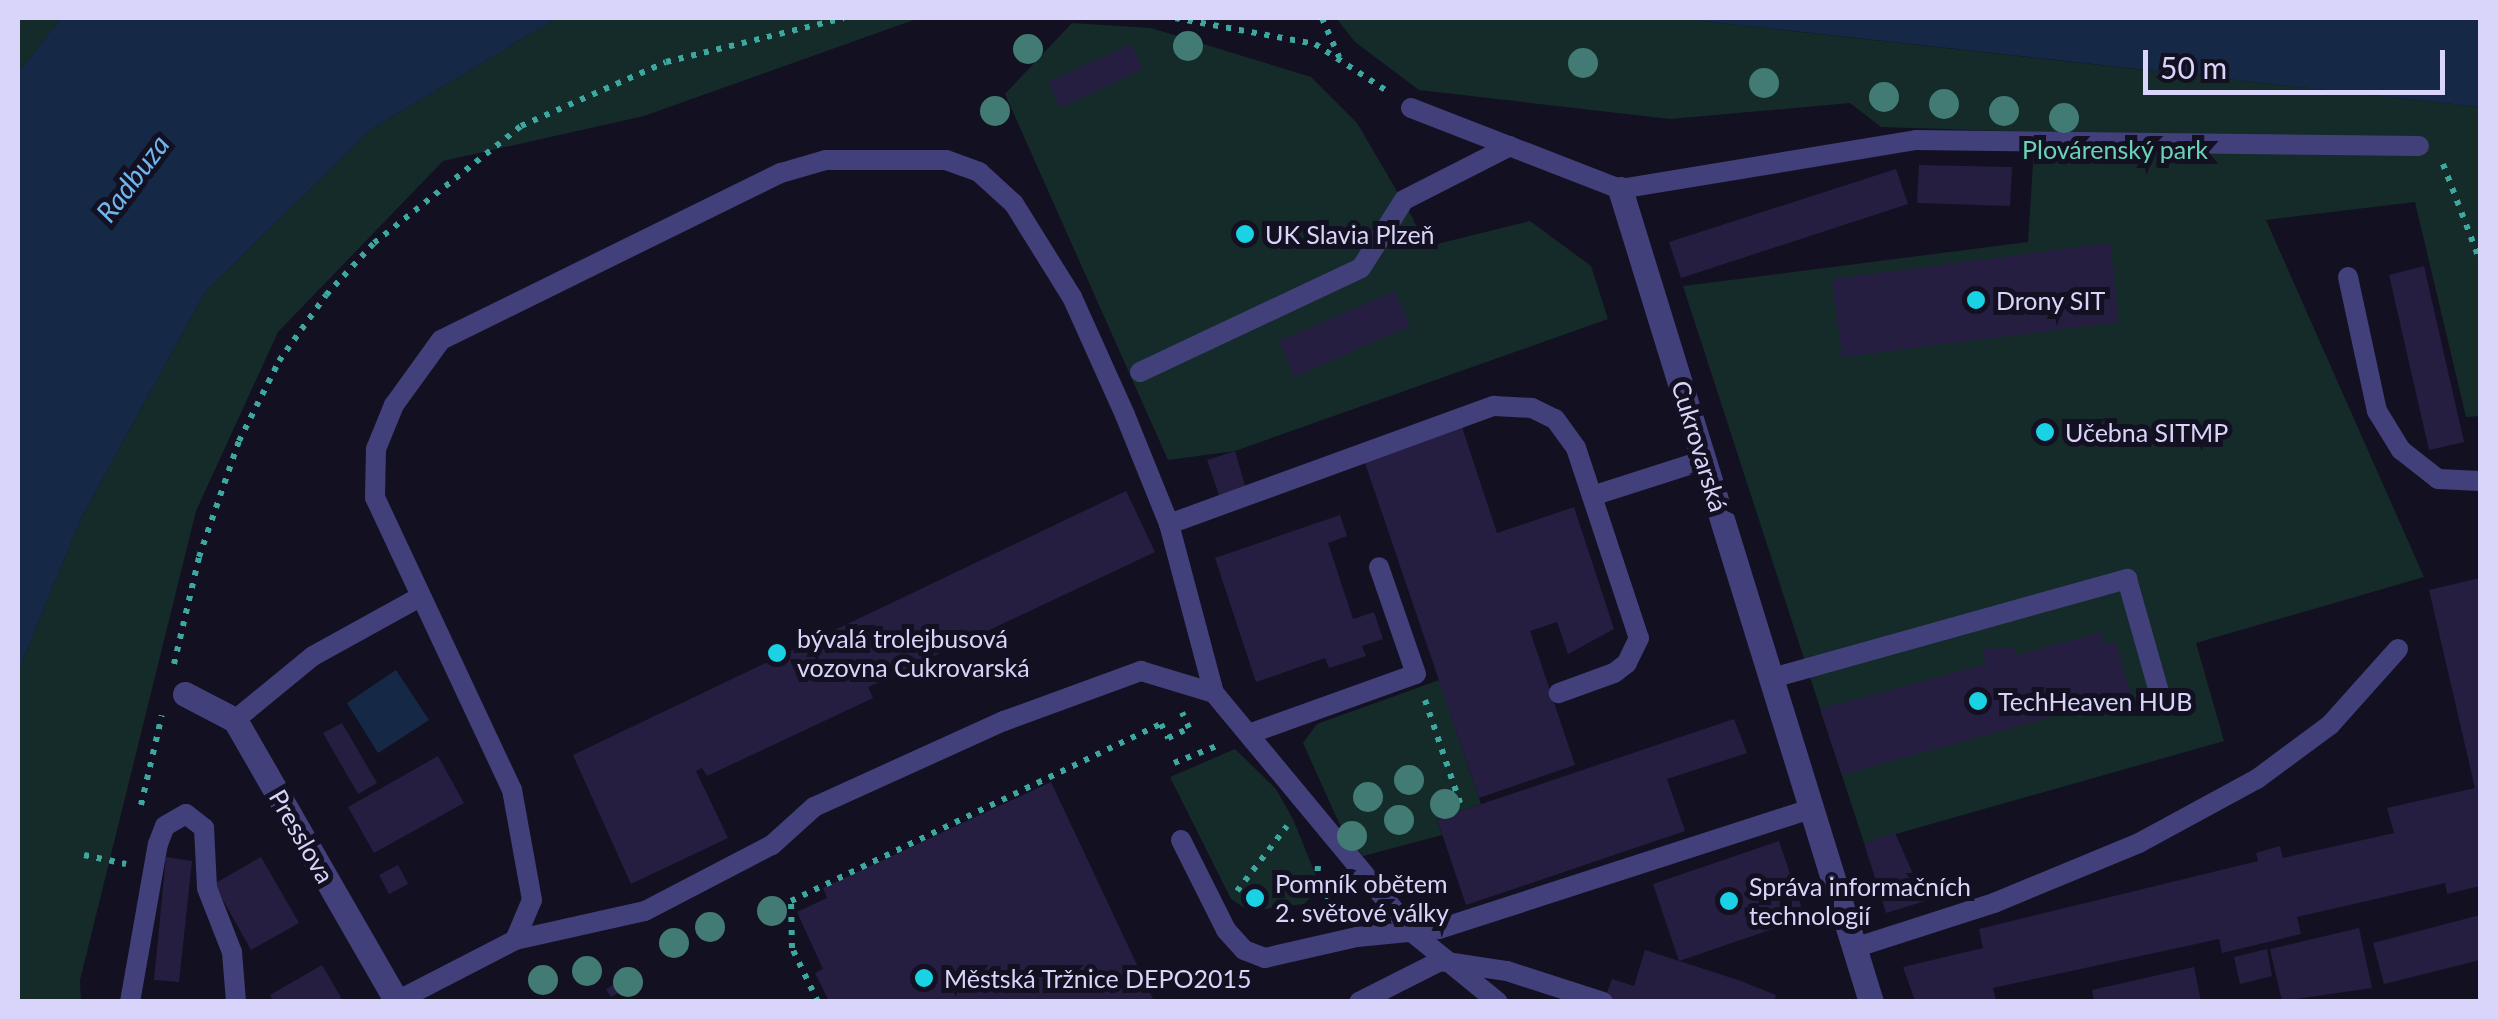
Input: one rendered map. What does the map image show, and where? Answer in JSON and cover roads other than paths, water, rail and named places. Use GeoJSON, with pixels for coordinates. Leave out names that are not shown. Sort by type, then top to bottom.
{"type":"FeatureCollection","features":[{"type":"Feature","properties":{"kind":"street","name":"Cukrovarská"},"geometry":{"type":"LineString","coordinates":[[1620,188],[1871,1002]]}},
{"type":"Feature","properties":{"kind":"street"},"geometry":{"type":"LineString","coordinates":[[185,694],[235,720]]}},
{"type":"Feature","properties":{"kind":"street","name":"Presslova"},"geometry":{"type":"LineString","coordinates":[[235,720],[397,1001]]}},
{"type":"Feature","properties":{"kind":"lane"},"geometry":{"type":"LineString","coordinates":[[1412,108],[1620,188],[1916,140],[2418,146]]}},
{"type":"Feature","properties":{"kind":"lane"},"geometry":{"type":"LineString","coordinates":[[1140,372],[1360,268],[1404,200],[1510,146]]}},
{"type":"Feature","properties":{"kind":"lane"},"geometry":{"type":"LineString","coordinates":[[516,940],[532,900],[512,790],[418,598],[375,497],[376,449],[394,405],[440,340],[781,173],[826,160],[946,160],[979,172],[1014,204],[1072,296],[1169,524],[1214,694],[1413,934],[1440,962],[1498,1002]]}},
{"type":"Feature","properties":{"kind":"lane"},"geometry":{"type":"LineString","coordinates":[[2348,277],[2378,411],[2401,450],[2438,479],[2480,481]]}},
{"type":"Feature","properties":{"kind":"lane"},"geometry":{"type":"LineString","coordinates":[[1169,524],[1494,406],[1532,408],[1555,420],[1576,448],[1639,638],[1628,664],[1559,694]]}},
{"type":"Feature","properties":{"kind":"lane"},"geometry":{"type":"LineString","coordinates":[[1592,496],[1704,460]]}},
{"type":"Feature","properties":{"kind":"lane"},"geometry":{"type":"LineString","coordinates":[[1249,734],[1416,674],[1379,567]]}},
{"type":"Feature","properties":{"kind":"lane"},"geometry":{"type":"LineString","coordinates":[[1772,678],[2127,579],[2158,692]]}},
{"type":"Feature","properties":{"kind":"lane"},"geometry":{"type":"LineString","coordinates":[[235,720],[313,656],[418,598]]}},
{"type":"Feature","properties":{"kind":"lane"},"geometry":{"type":"LineString","coordinates":[[1854,948],[1994,903],[2139,843],[2240,788],[2330,725],[2398,649]]}},
{"type":"Feature","properties":{"kind":"lane"},"geometry":{"type":"LineString","coordinates":[[397,1001],[516,940],[645,911],[772,845],[814,806],[1004,721],[1142,671],[1214,694]]}},
{"type":"Feature","properties":{"kind":"lane"},"geometry":{"type":"LineString","coordinates":[[1181,840],[1218,916],[1244,950],[1265,958],[1357,937],[1413,934],[1811,808]]}},
{"type":"Feature","properties":{"kind":"lane"},"geometry":{"type":"LineString","coordinates":[[130,1002],[158,844],[165,826],[186,814],[204,828],[207,888],[232,952],[236,1002]]}},
{"type":"Feature","properties":{"kind":"lane"},"geometry":{"type":"LineString","coordinates":[[1365,999],[1440,962],[1506,971],[1603,1002]]}},
{"type":"Feature","properties":{"kind":"water","name":"Radbuza"},"geometry":{"type":"Polygon","coordinates":[[[61,18],[557,18],[370,130],[205,292],[81,518],[18,672],[18,73],[61,18]]]}},
{"type":"Feature","properties":{"kind":"water"},"geometry":{"type":"Polygon","coordinates":[[[1675,18],[2480,18],[2480,107],[2039,58],[1675,18]]]}},
{"type":"Feature","properties":{"kind":"water"},"geometry":{"type":"Polygon","coordinates":[[[396,670],[429,720],[378,753],[347,703],[396,670]]]}},
{"type":"Feature","properties":{"kind":"place","name":"UK Slavia Plzeň"},"geometry":{"type":"Point","coordinates":[1245,234]}},
{"type":"Feature","properties":{"kind":"place","name":"Drony SIT"},"geometry":{"type":"Point","coordinates":[1976,300]}},
{"type":"Feature","properties":{"kind":"place","name":"Učebna SITMP"},"geometry":{"type":"Point","coordinates":[2045,432]}},
{"type":"Feature","properties":{"kind":"place","name":"bývalá trolejbusová vozovna Cukrovarská"},"geometry":{"type":"Point","coordinates":[777,653]}},
{"type":"Feature","properties":{"kind":"place","name":"TechHeaven HUB"},"geometry":{"type":"Point","coordinates":[1978,701]}},
{"type":"Feature","properties":{"kind":"place","name":"Pomník obětem 2. světové války"},"geometry":{"type":"Point","coordinates":[1255,898]}},
{"type":"Feature","properties":{"kind":"place","name":"Správa informačních technologií"},"geometry":{"type":"Point","coordinates":[1729,901]}},
{"type":"Feature","properties":{"kind":"place","name":"Městská Tržnice DEPO2015"},"geometry":{"type":"Point","coordinates":[924,978]}},
{"type":"Feature","properties":{"kind":"park label","name":"Plovárenský park"},"geometry":{"type":"Point","coordinates":[2115,149]}}]}
